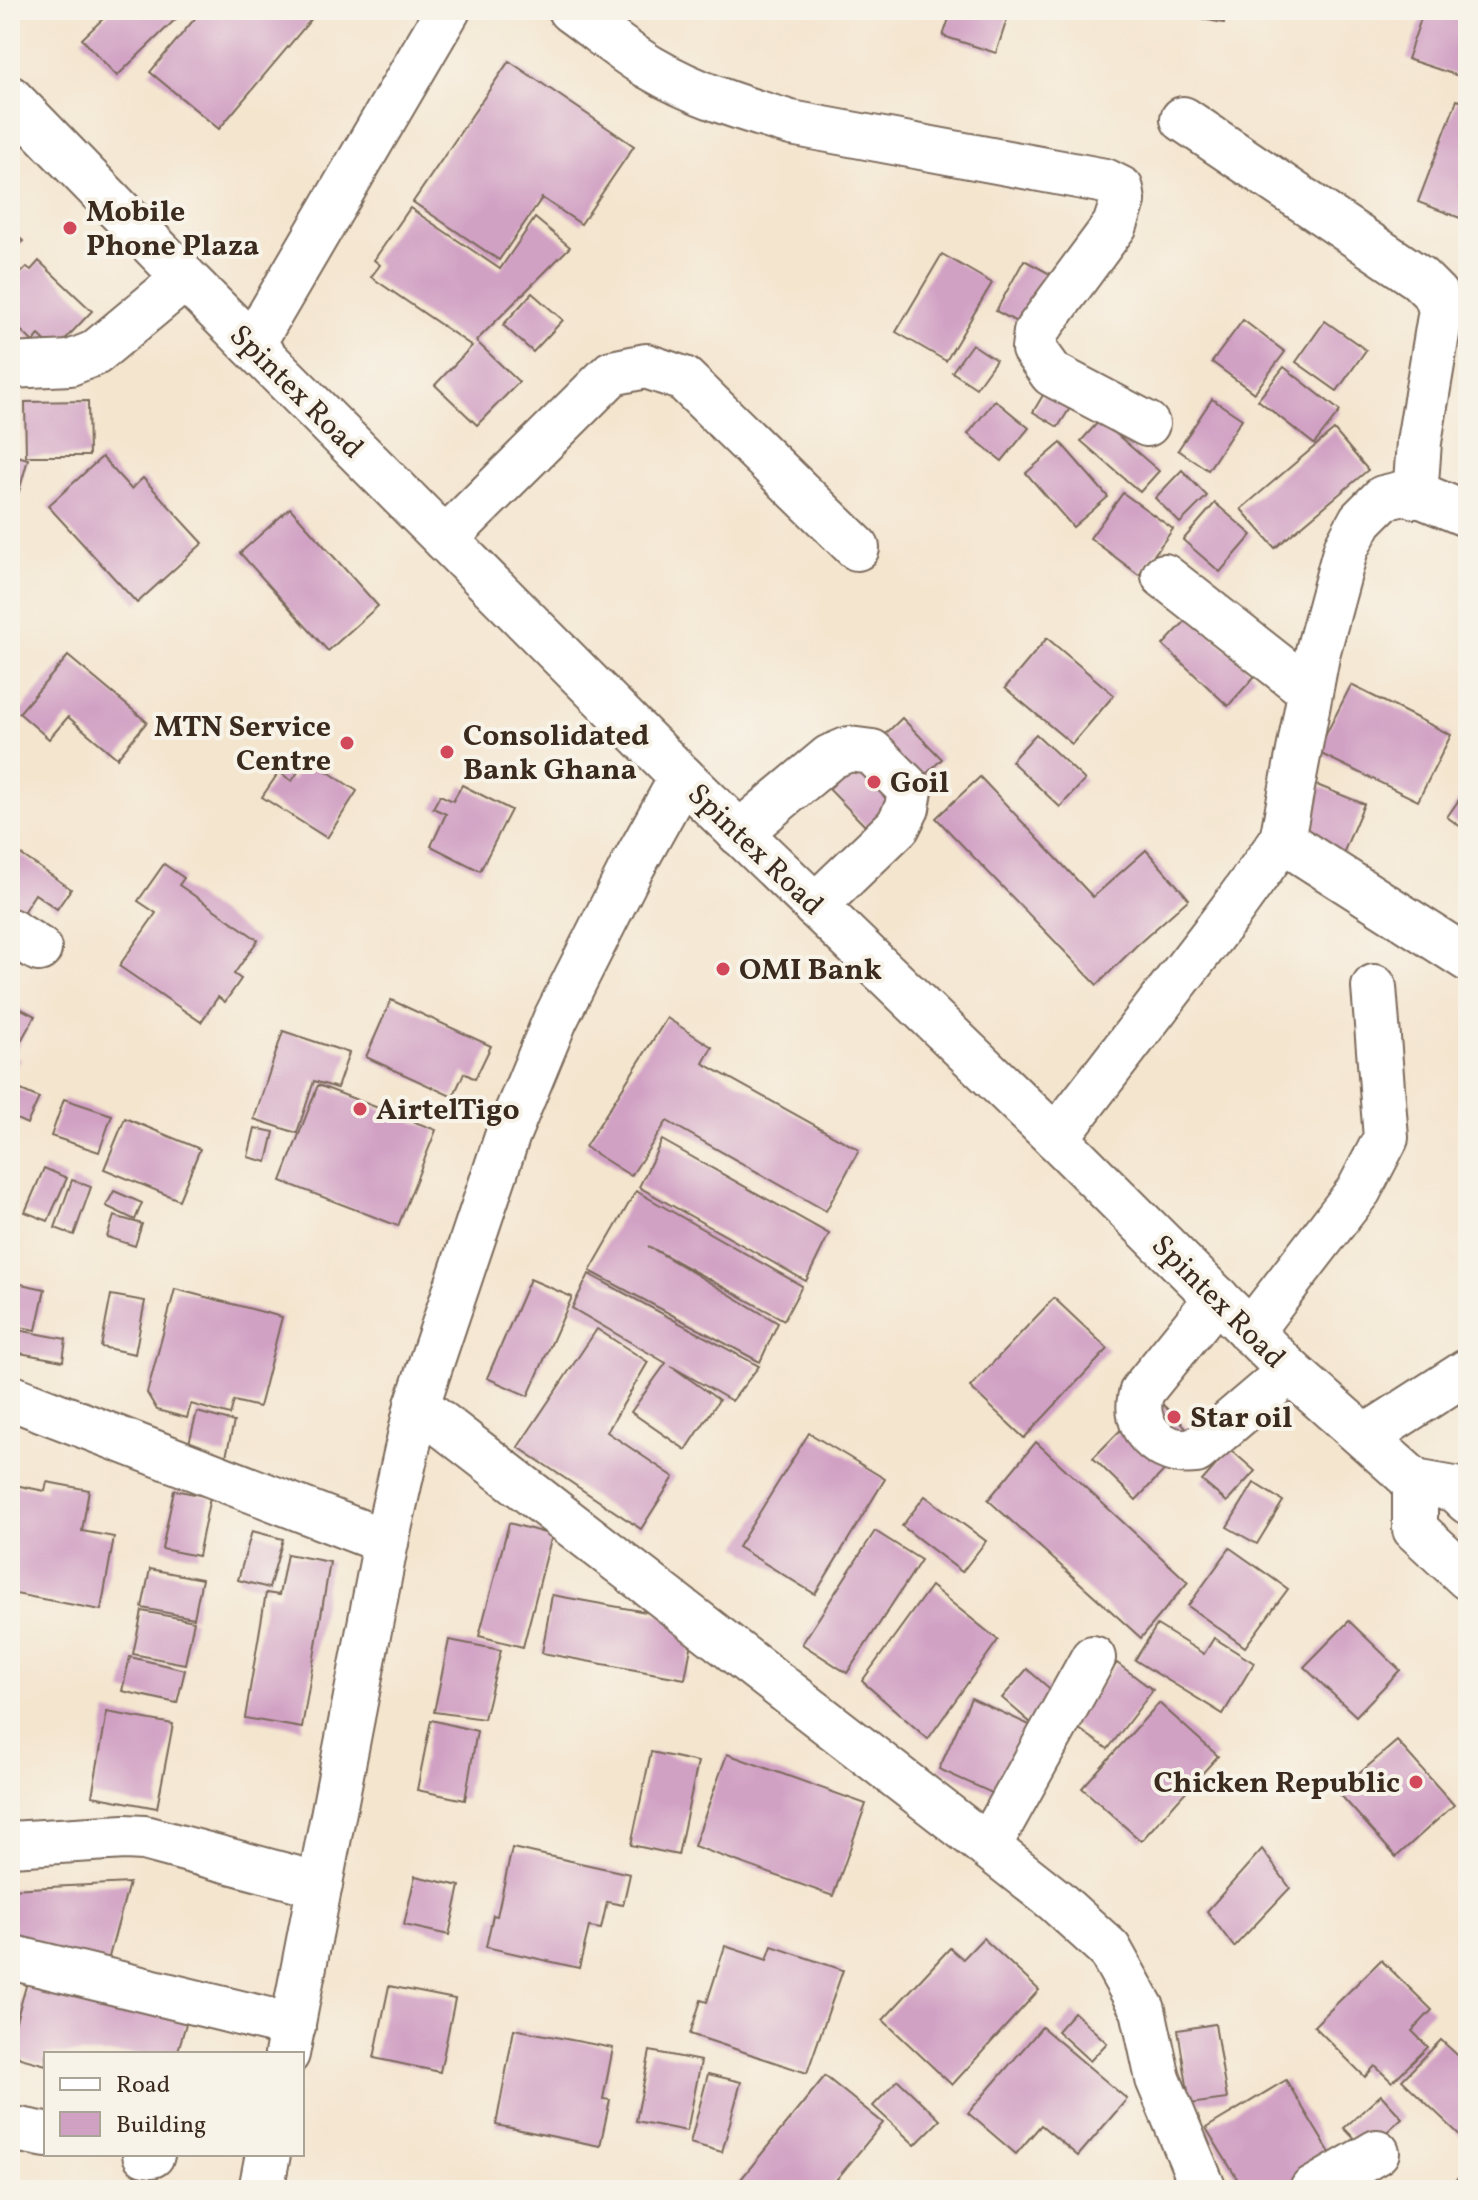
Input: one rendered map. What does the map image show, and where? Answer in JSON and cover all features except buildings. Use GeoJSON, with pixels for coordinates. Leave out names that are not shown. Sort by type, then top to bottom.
{"type":"FeatureCollection","features":[{"type":"Feature","properties":{"kind":"street"},"geometry":{"type":"LineString","coordinates":[[252,345],[448,10]]}},
{"type":"Feature","properties":{"kind":"street"},"geometry":{"type":"LineString","coordinates":[[570,10],[650,68],[703,94],[753,112],[791,123],[1105,181],[1121,189],[1123,201],[1115,225],[1036,332],[1034,349],[1052,374],[1147,424]]}},
{"type":"Feature","properties":{"kind":"street","name":"Spintex Road"},"geometry":{"type":"LineString","coordinates":[[10,98],[682,777],[1056,1138],[1290,1371],[1415,1482]]}},
{"type":"Feature","properties":{"kind":"street"},"geometry":{"type":"LineString","coordinates":[[1183,119],[1419,278],[1436,295],[1441,310],[1419,442],[1415,496]]}},
{"type":"Feature","properties":{"kind":"street"},"geometry":{"type":"LineString","coordinates":[[10,366],[70,363],[95,353],[185,278]]}},
{"type":"Feature","properties":{"kind":"street"},"geometry":{"type":"LineString","coordinates":[[445,539],[612,373],[646,366],[684,379],[857,548]]}},
{"type":"Feature","properties":{"kind":"street"},"geometry":{"type":"LineString","coordinates":[[1056,1138],[1282,840],[1309,690],[1346,548],[1361,520],[1383,498],[1404,493],[1468,515]]}},
{"type":"Feature","properties":{"kind":"street"},"geometry":{"type":"LineString","coordinates":[[1164,576],[1309,690]]}},
{"type":"Feature","properties":{"kind":"street"},"geometry":{"type":"LineString","coordinates":[[739,833],[830,757],[849,749],[872,752],[910,790],[907,808],[898,826],[815,906]]}},
{"type":"Feature","properties":{"kind":"street"},"geometry":{"type":"LineString","coordinates":[[10,1957],[290,2040],[386,1542],[417,1405],[508,1134],[555,1020],[631,869],[682,777]]}},
{"type":"Feature","properties":{"kind":"street"},"geometry":{"type":"LineString","coordinates":[[1282,840],[1468,959]]}},
{"type":"Feature","properties":{"kind":"street"},"geometry":{"type":"LineString","coordinates":[[1250,1332],[1359,1190],[1386,1138],[1374,987]]}},
{"type":"Feature","properties":{"kind":"street"},"geometry":{"type":"LineString","coordinates":[[1217,1298],[1142,1391],[1137,1407],[1140,1422],[1165,1448],[1182,1453],[1196,1451],[1290,1371]]}},
{"type":"Feature","properties":{"kind":"street"},"geometry":{"type":"LineString","coordinates":[[1365,1437],[1468,1371]]}},
{"type":"Feature","properties":{"kind":"street"},"geometry":{"type":"LineString","coordinates":[[10,1397],[386,1542]]}},
{"type":"Feature","properties":{"kind":"street"},"geometry":{"type":"LineString","coordinates":[[417,1405],[988,1847],[1055,1900],[1109,1949],[1143,2010],[1158,2079],[1204,2190]]}},
{"type":"Feature","properties":{"kind":"street"},"geometry":{"type":"LineString","coordinates":[[1468,1502],[1454,1489],[1415,1482],[1415,1529],[1468,1578]]}},
{"type":"Feature","properties":{"kind":"street"},"geometry":{"type":"LineString","coordinates":[[988,1847],[1093,1658]]}},
{"type":"Feature","properties":{"kind":"street"},"geometry":{"type":"LineString","coordinates":[[10,1844],[144,1838],[320,1885]]}},
{"type":"Feature","properties":{"kind":"street"},"geometry":{"type":"LineString","coordinates":[[10,2128],[44,2135]]}},
{"type":"Feature","properties":{"kind":"street"},"geometry":{"type":"LineString","coordinates":[[1312,2190],[1377,2152]]}},
{"type":"Feature","properties":{"kind":"street"},"geometry":{"type":"LineString","coordinates":[[261,2190],[268,2156]]}},
{"type":"Feature","properties":{"kind":"place","name":"Mobile Phone Plaza"},"geometry":{"type":"Point","coordinates":[70,228]}},
{"type":"Feature","properties":{"kind":"place","name":"MTN Service Centre"},"geometry":{"type":"Point","coordinates":[347,743]}},
{"type":"Feature","properties":{"kind":"place","name":"Consolidated Bank Ghana"},"geometry":{"type":"Point","coordinates":[447,752]}},
{"type":"Feature","properties":{"kind":"place","name":"Goil"},"geometry":{"type":"Point","coordinates":[874,782]}},
{"type":"Feature","properties":{"kind":"place","name":"OMI Bank"},"geometry":{"type":"Point","coordinates":[723,969]}},
{"type":"Feature","properties":{"kind":"place","name":"AirtelTigo"},"geometry":{"type":"Point","coordinates":[360,1109]}},
{"type":"Feature","properties":{"kind":"place","name":"Star oil"},"geometry":{"type":"Point","coordinates":[1174,1417]}},
{"type":"Feature","properties":{"kind":"place","name":"Chicken Republic"},"geometry":{"type":"Point","coordinates":[1416,1782]}}]}
